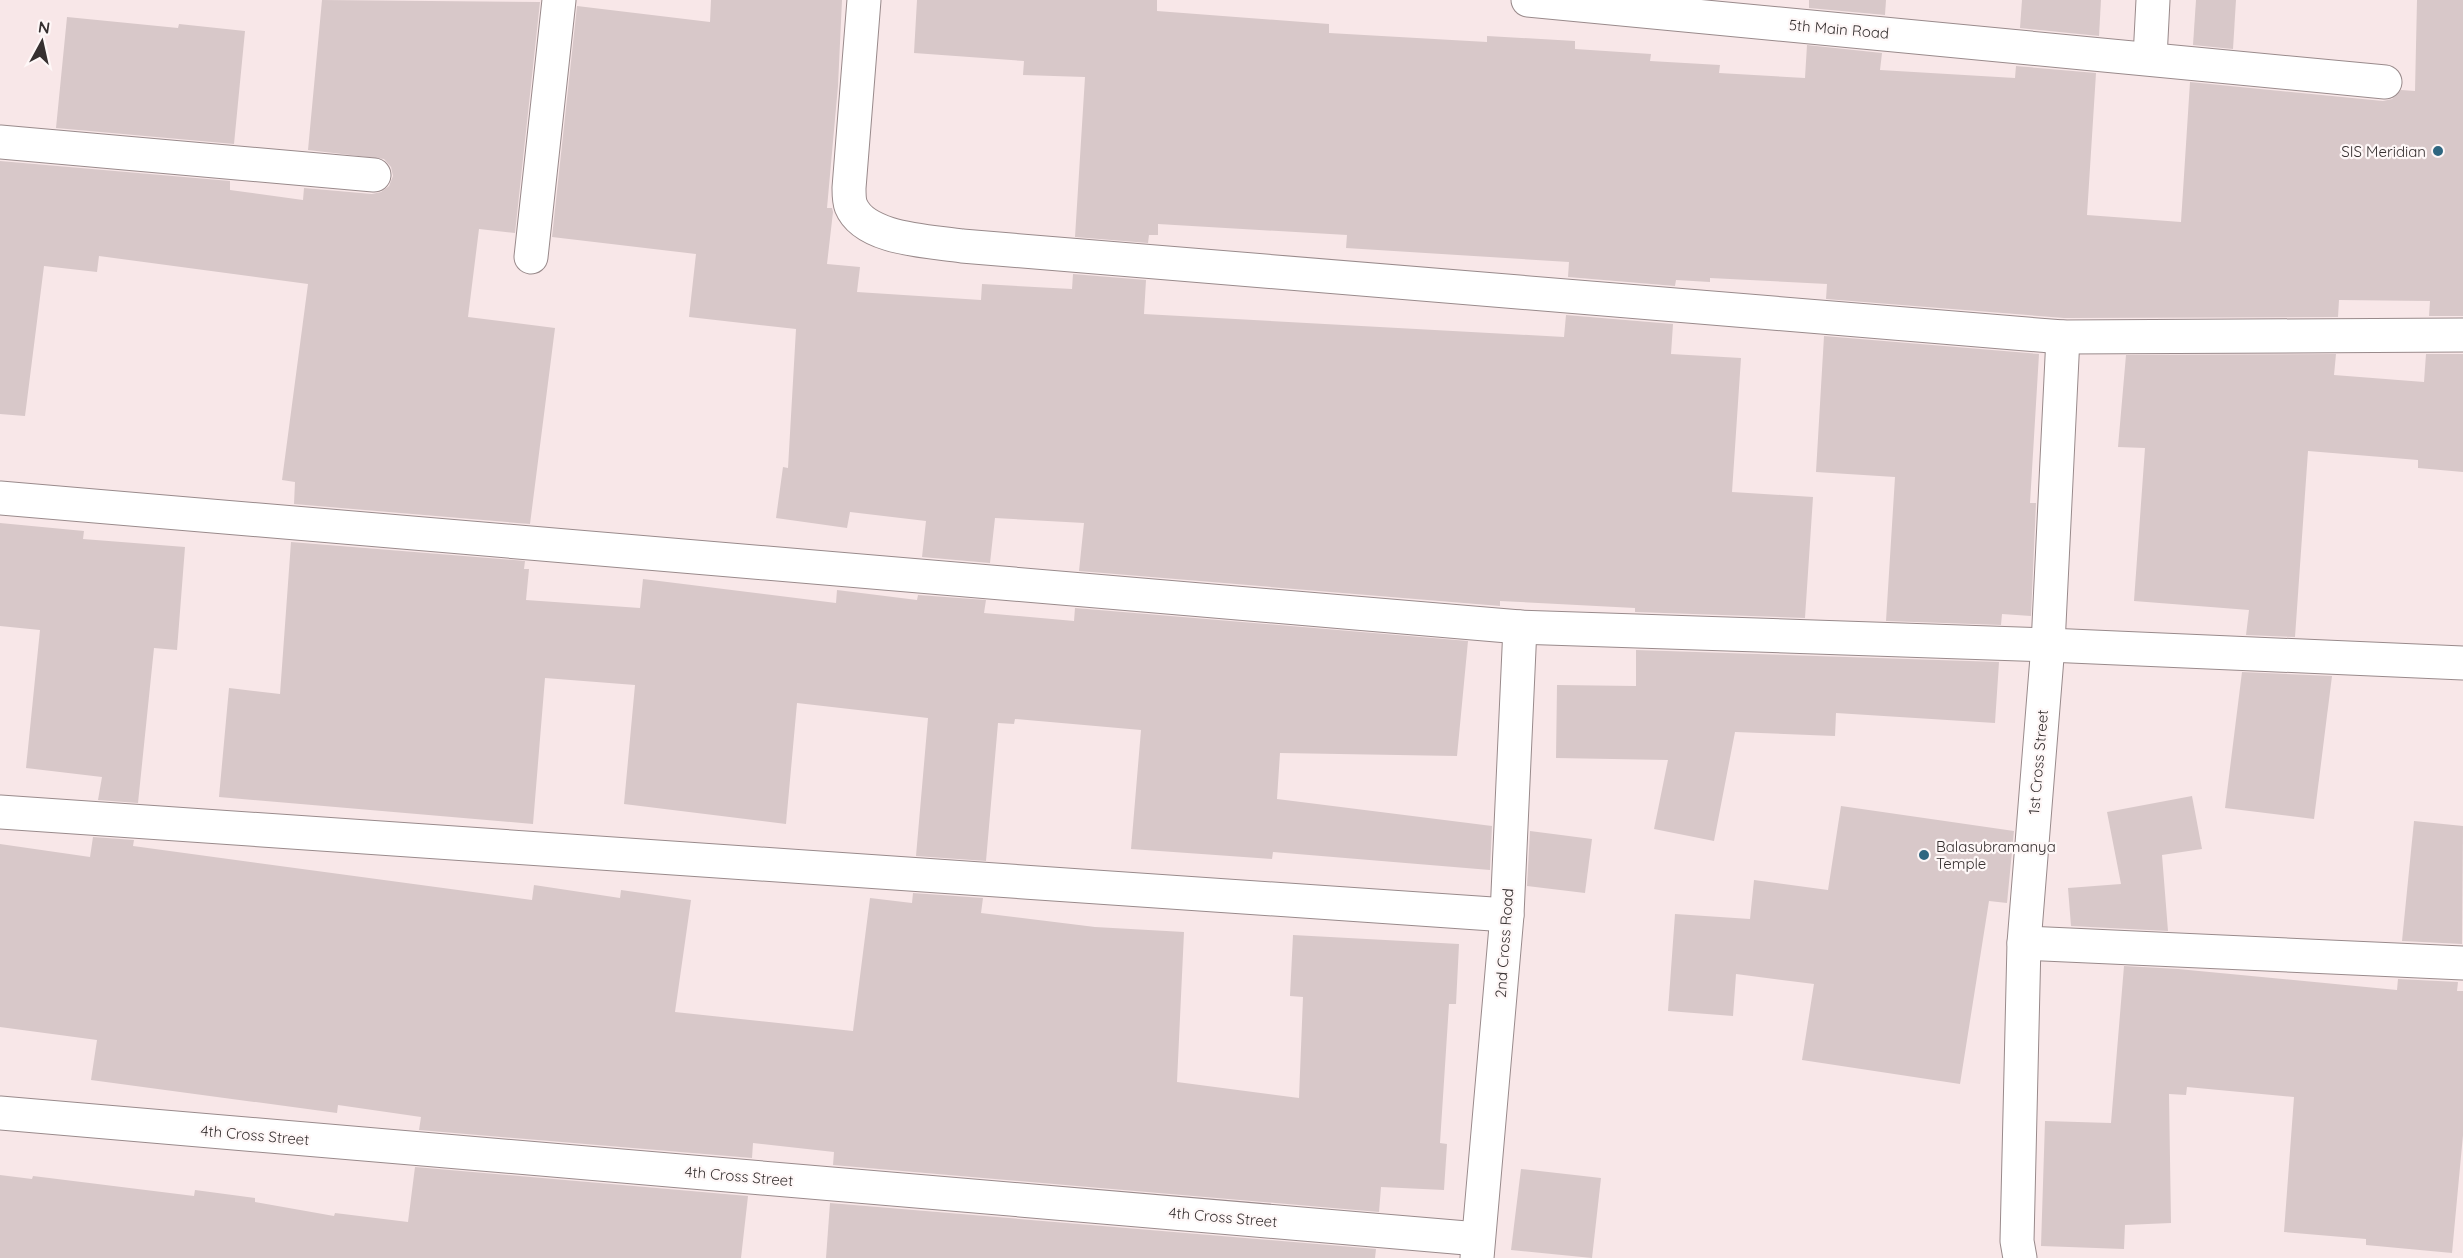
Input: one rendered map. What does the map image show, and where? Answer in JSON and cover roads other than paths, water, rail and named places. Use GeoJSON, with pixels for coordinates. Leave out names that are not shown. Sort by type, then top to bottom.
{"type":"FeatureCollection","features":[{"type":"Feature","properties":{"kind":"street"},"geometry":{"type":"LineString","coordinates":[[531,257],[560,0]]}},
{"type":"Feature","properties":{"kind":"street"},"geometry":{"type":"LineString","coordinates":[[864,0],[849,188],[851,207],[867,226],[893,235],[974,247],[2063,337],[2463,335]]}},
{"type":"Feature","properties":{"kind":"street","name":"5th Main Road"},"geometry":{"type":"LineString","coordinates":[[1527,0],[2385,82]]}},
{"type":"Feature","properties":{"kind":"street"},"geometry":{"type":"LineString","coordinates":[[2150,58],[2153,0]]}},
{"type":"Feature","properties":{"kind":"street"},"geometry":{"type":"LineString","coordinates":[[0,142],[374,175]]}},
{"type":"Feature","properties":{"kind":"street","name":"1st Cross Street"},"geometry":{"type":"LineString","coordinates":[[2020,1258],[2017,1241],[2024,943],[2048,645],[2063,337]]}},
{"type":"Feature","properties":{"kind":"street"},"geometry":{"type":"LineString","coordinates":[[0,498],[1520,627],[2048,645],[2463,663]]}},
{"type":"Feature","properties":{"kind":"street","name":"2nd Cross Road"},"geometry":{"type":"LineString","coordinates":[[1477,1249],[1507,915],[1520,627]]}},
{"type":"Feature","properties":{"kind":"street"},"geometry":{"type":"LineString","coordinates":[[0,812],[1507,915]]}},
{"type":"Feature","properties":{"kind":"street"},"geometry":{"type":"LineString","coordinates":[[2024,943],[2463,963]]}},
{"type":"Feature","properties":{"kind":"street","name":"4th Cross Street"},"geometry":{"type":"LineString","coordinates":[[0,1113],[1477,1249]]}},
{"type":"Feature","properties":{"kind":"place","name":"SIS Meridian"},"geometry":{"type":"Point","coordinates":[2438,151]}},
{"type":"Feature","properties":{"kind":"place","name":"Balasubramanya Temple"},"geometry":{"type":"Point","coordinates":[1924,855]}}]}
